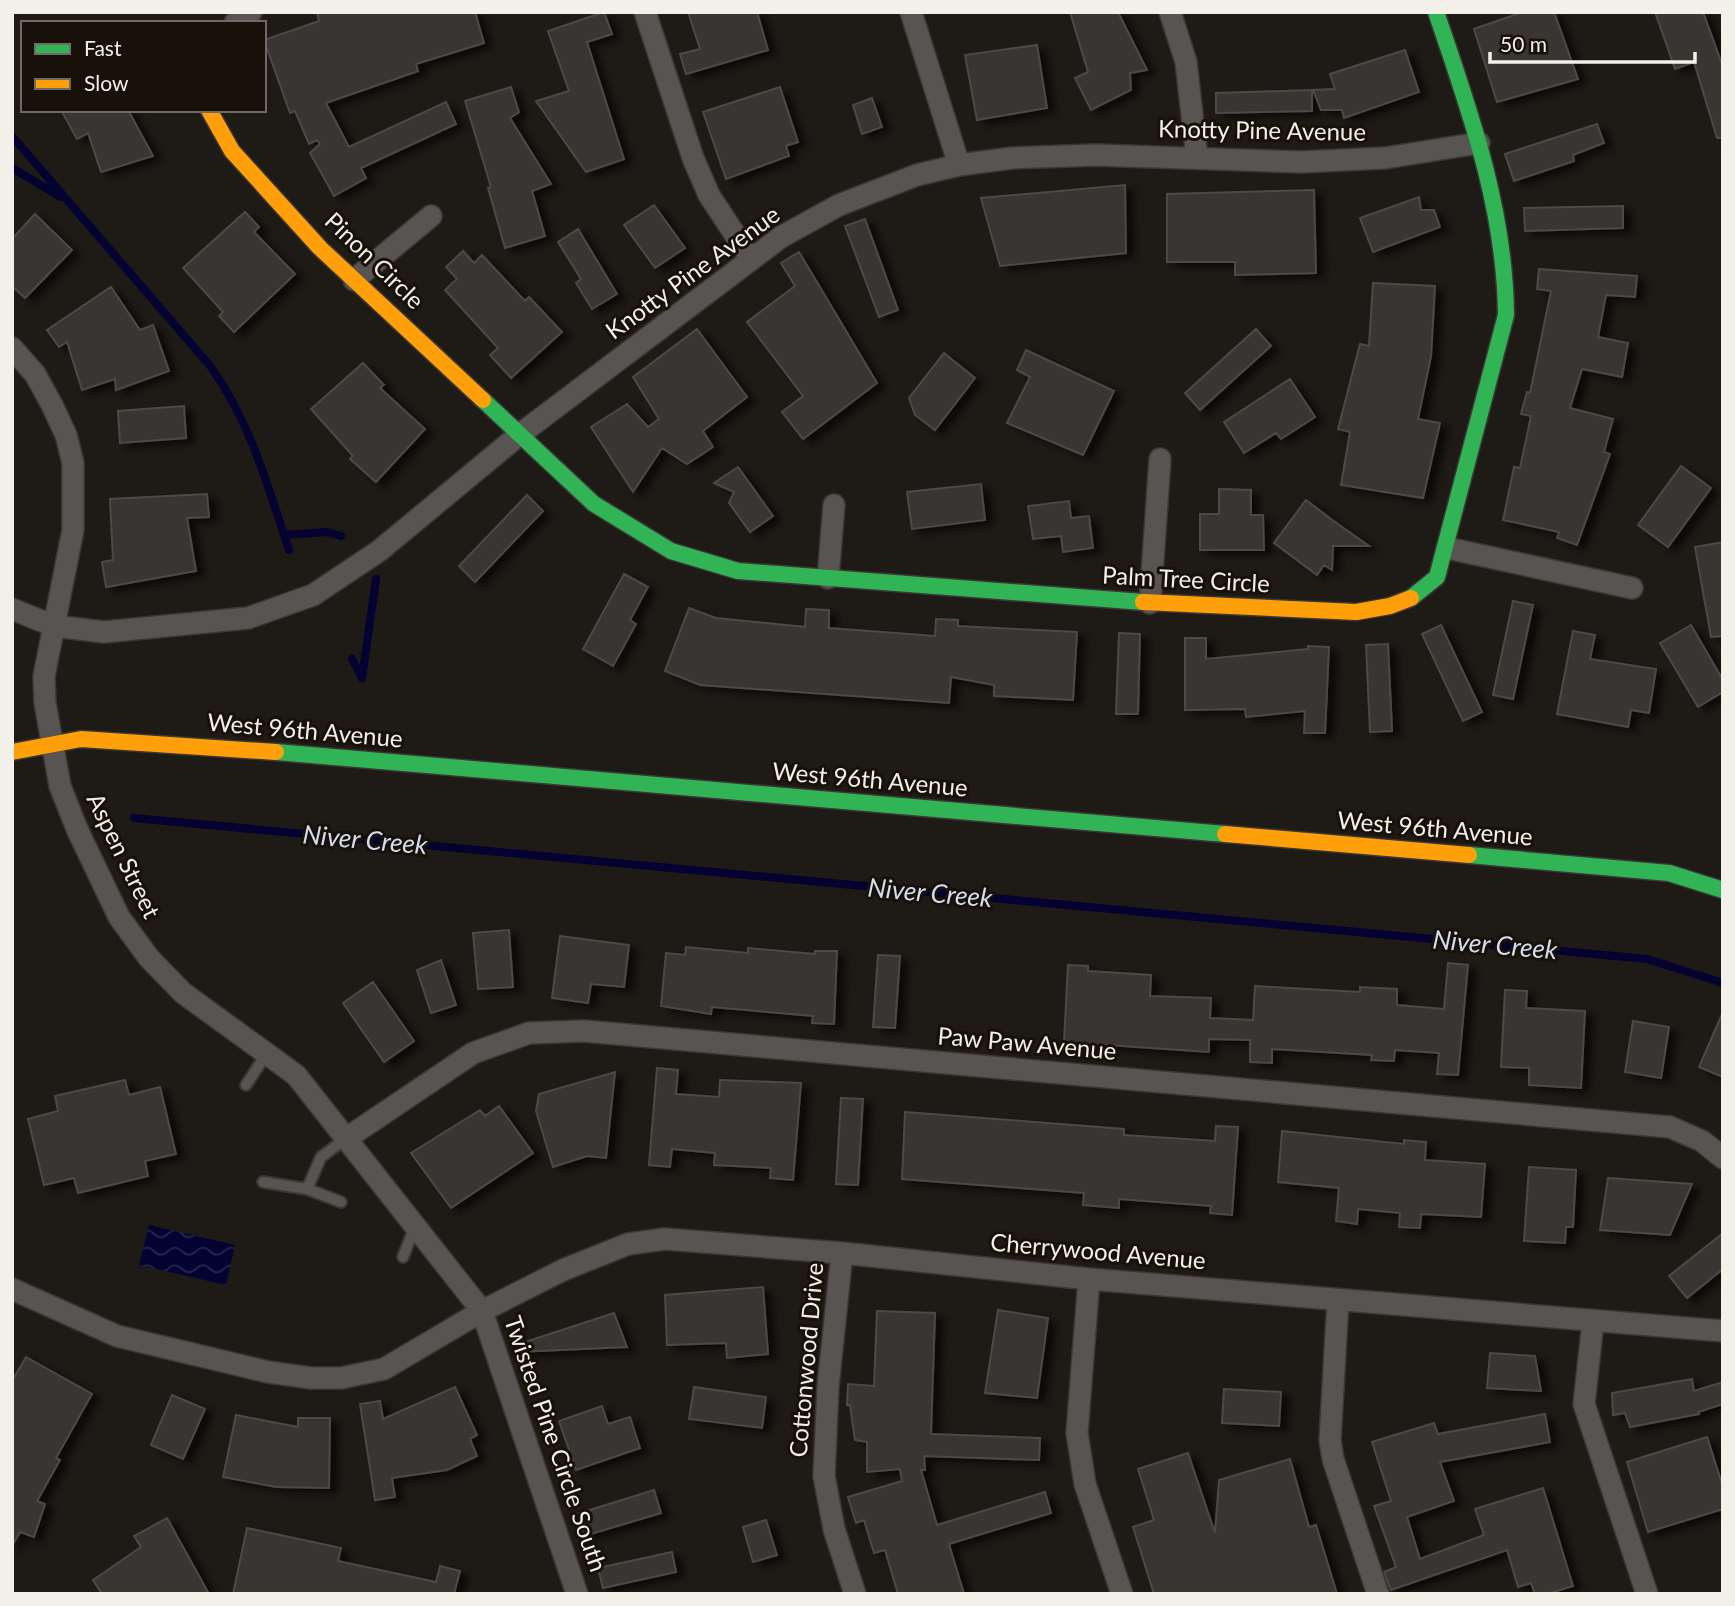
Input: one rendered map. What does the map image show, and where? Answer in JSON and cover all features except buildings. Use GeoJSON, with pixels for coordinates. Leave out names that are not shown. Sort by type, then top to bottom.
{"type":"FeatureCollection","features":[{"type":"Feature","properties":{"kind":"street"},"geometry":{"type":"LineString","coordinates":[[645,12],[693,158],[709,195],[751,259]]}},
{"type":"Feature","properties":{"kind":"street"},"geometry":{"type":"LineString","coordinates":[[911,12],[958,165]]}},
{"type":"Feature","properties":{"kind":"street"},"geometry":{"type":"LineString","coordinates":[[1171,12],[1186,62],[1197,158]]}},
{"type":"Feature","properties":{"kind":"street","name":"Palm Tree Circle"},"geometry":{"type":"LineString","coordinates":[[519,435],[594,504],[634,531],[671,551],[738,571],[1150,603],[1356,612],[1387,608],[1425,592],[1437,577],[1447,548],[1506,315],[1507,281],[1503,232],[1479,143],[1436,12]]}},
{"type":"Feature","properties":{"kind":"street","name":"Pinon Circle"},"geometry":{"type":"LineString","coordinates":[[210,112],[232,151],[320,248],[519,435]]}},
{"type":"Feature","properties":{"kind":"street","name":"Knotty Pine Avenue"},"geometry":{"type":"LineString","coordinates":[[12,609],[54,626],[104,632],[194,626],[248,618],[313,595],[379,551],[519,435],[751,259],[839,205],[917,175],[958,165],[1012,158],[1096,155],[1301,162],[1385,158],[1479,143]]}},
{"type":"Feature","properties":{"kind":"street"},"geometry":{"type":"LineString","coordinates":[[354,280],[430,216]]}},
{"type":"Feature","properties":{"kind":"street","name":"Aspen Street"},"geometry":{"type":"LineString","coordinates":[[12,348],[35,374],[52,405],[66,435],[73,463],[73,530],[44,676],[60,786],[119,917],[149,958],[183,993],[296,1075],[482,1311]]}},
{"type":"Feature","properties":{"kind":"street"},"geometry":{"type":"LineString","coordinates":[[1150,603],[1160,459]]}},
{"type":"Feature","properties":{"kind":"street"},"geometry":{"type":"LineString","coordinates":[[828,578],[834,505]]}},
{"type":"Feature","properties":{"kind":"street"},"geometry":{"type":"LineString","coordinates":[[1447,548],[1632,589]]}},
{"type":"Feature","properties":{"kind":"street","name":"West 96th Avenue"},"geometry":{"type":"LineString","coordinates":[[12,752],[52,743],[104,738],[186,744],[1588,865],[1669,873],[1723,890]]}},
{"type":"Feature","properties":{"kind":"street","name":"Paw Paw Avenue"},"geometry":{"type":"LineString","coordinates":[[347,1138],[473,1053],[528,1033],[584,1031],[1670,1127],[1702,1141],[1723,1158]]}},
{"type":"Feature","properties":{"kind":"street","name":"Cherrywood Avenue"},"geometry":{"type":"LineString","coordinates":[[14,1292],[117,1336],[268,1372],[311,1378],[341,1378],[384,1369],[482,1311],[563,1270],[628,1244],[694,1240],[1089,1279],[1723,1331]]}},
{"type":"Feature","properties":{"kind":"street","name":"Cottonwood Drive"},"geometry":{"type":"LineString","coordinates":[[842,1253],[828,1387],[824,1476],[834,1529],[855,1594]]}},
{"type":"Feature","properties":{"kind":"street"},"geometry":{"type":"LineString","coordinates":[[1089,1279],[1077,1433],[1085,1483],[1122,1594]]}},
{"type":"Feature","properties":{"kind":"street"},"geometry":{"type":"LineString","coordinates":[[1338,1300],[1330,1440],[1333,1459],[1378,1594]]}},
{"type":"Feature","properties":{"kind":"street","name":"Twisted Pine Circle South"},"geometry":{"type":"LineString","coordinates":[[482,1311],[577,1594]]}},
{"type":"Feature","properties":{"kind":"street"},"geometry":{"type":"LineString","coordinates":[[1593,1322],[1584,1404],[1647,1594]]}},
{"type":"Feature","properties":{"kind":"lane"},"geometry":{"type":"LineString","coordinates":[[246,1085],[267,1053]]}},
{"type":"Feature","properties":{"kind":"lane"},"geometry":{"type":"LineString","coordinates":[[307,1189],[321,1157],[347,1138]]}},
{"type":"Feature","properties":{"kind":"lane"},"geometry":{"type":"LineString","coordinates":[[263,1182],[307,1189],[341,1202]]}},
{"type":"Feature","properties":{"kind":"lane"},"geometry":{"type":"LineString","coordinates":[[403,1257],[415,1226]]}},
{"type":"Feature","properties":{"kind":"water"},"geometry":{"type":"Polygon","coordinates":[[[149,1225],[235,1245],[226,1285],[139,1265],[149,1225]]]}},
{"type":"Feature","properties":{"kind":"waterway"},"geometry":{"type":"LineString","coordinates":[[12,136],[211,367],[247,432],[289,550]]}},
{"type":"Feature","properties":{"kind":"waterway"},"geometry":{"type":"LineString","coordinates":[[12,168],[61,197]]}},
{"type":"Feature","properties":{"kind":"waterway"},"geometry":{"type":"LineString","coordinates":[[284,535],[327,532],[341,536]]}},
{"type":"Feature","properties":{"kind":"waterway"},"geometry":{"type":"LineString","coordinates":[[362,678],[376,579]]}},
{"type":"Feature","properties":{"kind":"waterway"},"geometry":{"type":"LineString","coordinates":[[352,659],[362,678]]}},
{"type":"Feature","properties":{"kind":"waterway","name":"Niver Creek"},"geometry":{"type":"LineString","coordinates":[[134,818],[1647,959],[1723,983]]}},
{"type":"Feature","properties":{"kind":"traffic: fast"},"geometry":{"type":"LineString","coordinates":[[1411,598],[1437,577],[1506,315],[1504,275],[1492,198],[1473,124],[1436,12]]}},
{"type":"Feature","properties":{"kind":"traffic: fast"},"geometry":{"type":"LineString","coordinates":[[483,400],[594,504],[671,551],[738,571],[1143,602]]}},
{"type":"Feature","properties":{"kind":"traffic: fast"},"geometry":{"type":"LineString","coordinates":[[276,752],[1225,834]]}},
{"type":"Feature","properties":{"kind":"traffic: fast"},"geometry":{"type":"LineString","coordinates":[[1469,855],[1669,873],[1723,890]]}},
{"type":"Feature","properties":{"kind":"traffic: slow"},"geometry":{"type":"LineString","coordinates":[[210,112],[232,151],[320,248],[483,400]]}},
{"type":"Feature","properties":{"kind":"traffic: slow"},"geometry":{"type":"LineString","coordinates":[[1143,602],[1356,612],[1390,606],[1411,598]]}},
{"type":"Feature","properties":{"kind":"traffic: slow"},"geometry":{"type":"LineString","coordinates":[[12,752],[81,739],[276,752]]}},
{"type":"Feature","properties":{"kind":"traffic: slow"},"geometry":{"type":"LineString","coordinates":[[1225,834],[1469,855]]}}]}
